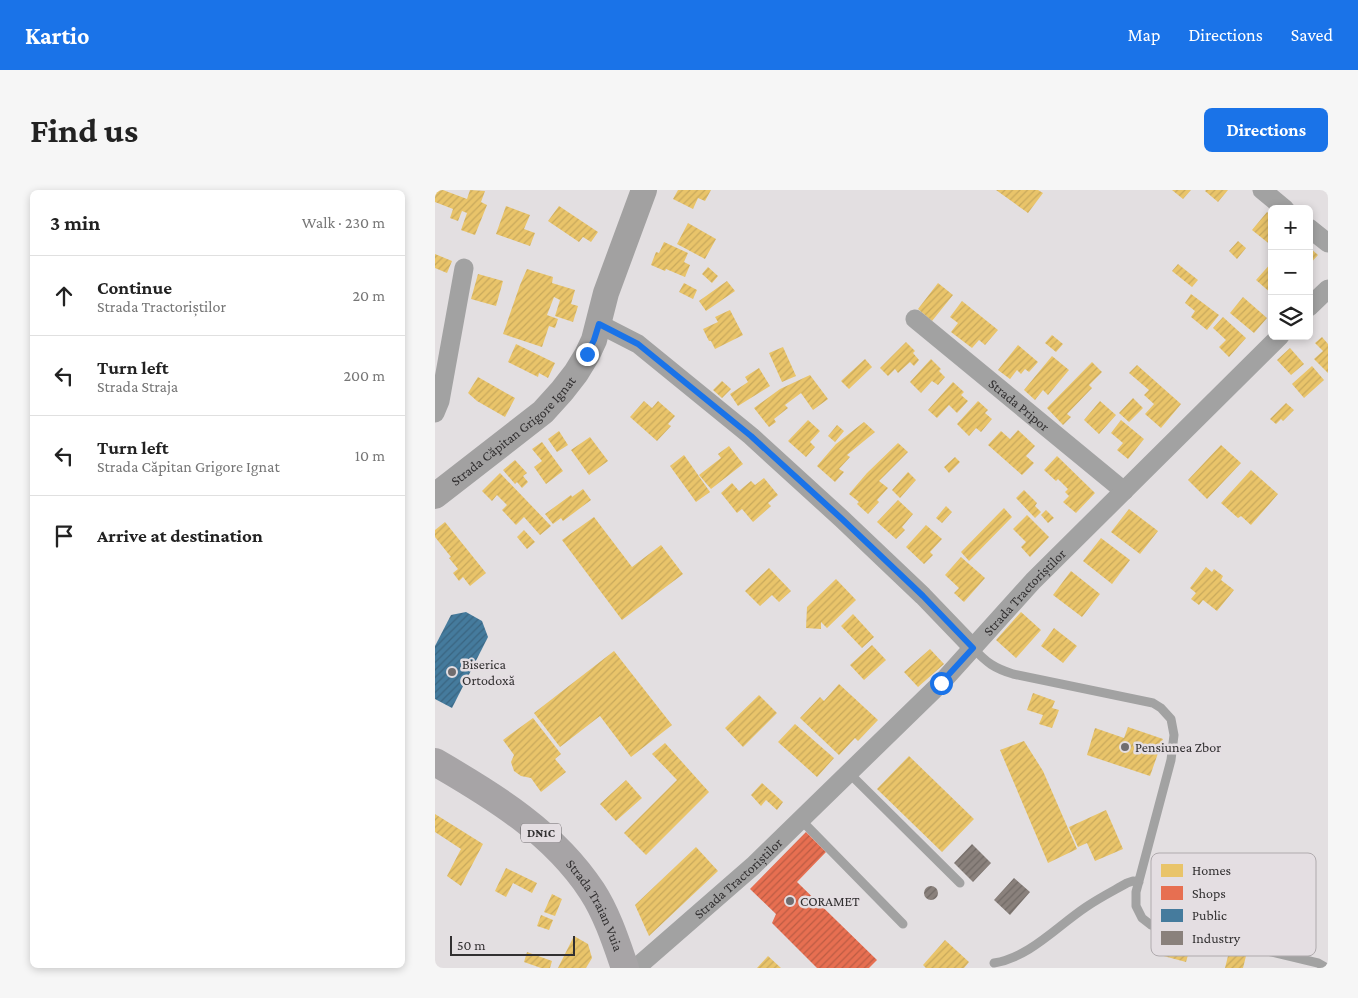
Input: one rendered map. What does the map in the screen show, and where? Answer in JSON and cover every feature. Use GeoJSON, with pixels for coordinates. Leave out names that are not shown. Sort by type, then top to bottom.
{"type":"FeatureCollection","features":[{"type":"Feature","properties":{"kind":"main road","name":"Strada Căpitan Grigore Ignat"},"geometry":{"type":"LineString","coordinates":[[435,496],[543,412],[562,390],[587,354],[594,340],[607,293],[644,190]]}},
{"type":"Feature","properties":{"kind":"main road","name":"Strada Traian Vuia"},"geometry":{"type":"LineString","coordinates":[[435,762],[523,818],[570,861],[593,892],[601,907],[625,968]]}},
{"type":"Feature","properties":{"kind":"street"},"geometry":{"type":"LineString","coordinates":[[1262,190],[1280,205]]}},
{"type":"Feature","properties":{"kind":"street"},"geometry":{"type":"LineString","coordinates":[[1313,231],[1328,243]]}},
{"type":"Feature","properties":{"kind":"street"},"geometry":{"type":"LineString","coordinates":[[435,412],[440,401],[464,268]]}},
{"type":"Feature","properties":{"kind":"street"},"geometry":{"type":"LineString","coordinates":[[1313,304],[1328,289]]}},
{"type":"Feature","properties":{"kind":"street","name":"Strada Pripor"},"geometry":{"type":"LineString","coordinates":[[915,319],[1124,491]]}},
{"type":"Feature","properties":{"kind":"street"},"geometry":{"type":"LineString","coordinates":[[599,324],[638,344],[751,436],[923,596],[973,648]]}},
{"type":"Feature","properties":{"kind":"street","name":"Strada Tractoriștilor"},"geometry":{"type":"LineString","coordinates":[[636,968],[753,866],[941,683],[1033,581],[1276,340]]}},
{"type":"Feature","properties":{"kind":"lane"},"geometry":{"type":"LineString","coordinates":[[973,648],[986,661],[998,669],[1013,674],[1153,703],[1161,708],[1171,719],[1174,735],[1171,760],[1136,892],[1136,906],[1142,918],[1151,925]]}},
{"type":"Feature","properties":{"kind":"lane"},"geometry":{"type":"LineString","coordinates":[[849,772],[960,883]]}},
{"type":"Feature","properties":{"kind":"lane"},"geometry":{"type":"LineString","coordinates":[[800,819],[903,924]]}},
{"type":"Feature","properties":{"kind":"lane"},"geometry":{"type":"LineString","coordinates":[[994,964],[1006,961],[1025,952],[1086,907],[1127,883],[1139,882]]}},
{"type":"Feature","properties":{"kind":"lane"},"geometry":{"type":"LineString","coordinates":[[1287,956],[1318,963],[1327,968]]}},
{"type":"Feature","properties":{"kind":"building: Homes"},"geometry":{"type":"Polygon","coordinates":[[[435,190],[443,190],[467,199],[470,190],[485,191],[481,202],[487,205],[475,235],[461,230],[467,213],[462,211],[458,221],[450,218],[453,209],[435,202],[435,190]]]}},
{"type":"Feature","properties":{"kind":"building: Homes"},"geometry":{"type":"Polygon","coordinates":[[[678,190],[711,190],[705,201],[698,198],[693,209],[673,199],[678,190]]]}},
{"type":"Feature","properties":{"kind":"building: Homes"},"geometry":{"type":"Polygon","coordinates":[[[996,190],[1038,190],[1043,193],[1028,213],[996,190]]]}},
{"type":"Feature","properties":{"kind":"building: Homes"},"geometry":{"type":"Polygon","coordinates":[[[1172,190],[1191,190],[1183,199],[1172,190]]]}},
{"type":"Feature","properties":{"kind":"building: Homes"},"geometry":{"type":"Polygon","coordinates":[[[1206,190],[1228,190],[1218,202],[1206,190]]]}},
{"type":"Feature","properties":{"kind":"building: Homes"},"geometry":{"type":"Polygon","coordinates":[[[506,206],[530,215],[524,229],[535,233],[530,246],[496,234],[506,206]]]}},
{"type":"Feature","properties":{"kind":"building: Homes"},"geometry":{"type":"Polygon","coordinates":[[[559,206],[598,232],[591,242],[583,237],[579,242],[548,221],[559,206]]]}},
{"type":"Feature","properties":{"kind":"building: Homes"},"geometry":{"type":"Polygon","coordinates":[[[1267,212],[1268,213],[1268,243],[1252,230],[1267,212]]]}},
{"type":"Feature","properties":{"kind":"building: Homes"},"geometry":{"type":"Polygon","coordinates":[[[688,223],[716,239],[705,259],[677,244],[688,223]]]}},
{"type":"Feature","properties":{"kind":"building: Homes"},"geometry":{"type":"Polygon","coordinates":[[[1238,241],[1246,248],[1237,259],[1229,251],[1238,241]]]}},
{"type":"Feature","properties":{"kind":"building: Homes"},"geometry":{"type":"Polygon","coordinates":[[[664,242],[688,253],[684,262],[690,265],[685,277],[651,265],[656,252],[659,253],[664,242]]]}},
{"type":"Feature","properties":{"kind":"building: Homes"},"geometry":{"type":"Polygon","coordinates":[[[1313,251],[1318,255],[1313,261],[1313,251]]]}},
{"type":"Feature","properties":{"kind":"building: Homes"},"geometry":{"type":"Polygon","coordinates":[[[435,254],[452,261],[447,273],[435,268],[435,254]]]}},
{"type":"Feature","properties":{"kind":"building: Homes"},"geometry":{"type":"Polygon","coordinates":[[[1178,264],[1198,280],[1192,287],[1172,271],[1178,264]]]}},
{"type":"Feature","properties":{"kind":"building: Homes"},"geometry":{"type":"Polygon","coordinates":[[[1268,266],[1268,290],[1256,280],[1268,266]]]}},
{"type":"Feature","properties":{"kind":"building: Homes"},"geometry":{"type":"Polygon","coordinates":[[[708,267],[718,276],[712,283],[702,274],[708,267]]]}},
{"type":"Feature","properties":{"kind":"building: Homes"},"geometry":{"type":"Polygon","coordinates":[[[527,269],[553,277],[552,283],[575,290],[571,304],[578,306],[573,322],[555,316],[560,300],[554,297],[547,315],[558,319],[555,328],[549,326],[542,347],[503,334],[527,269]]]}},
{"type":"Feature","properties":{"kind":"building: Homes"},"geometry":{"type":"Polygon","coordinates":[[[478,274],[503,281],[496,306],[471,299],[478,274]]]}},
{"type":"Feature","properties":{"kind":"building: Homes"},"geometry":{"type":"Polygon","coordinates":[[[727,281],[735,291],[706,311],[699,301],[727,281]]]}},
{"type":"Feature","properties":{"kind":"building: Homes"},"geometry":{"type":"Polygon","coordinates":[[[684,283],[697,290],[693,299],[679,292],[684,283]]]}},
{"type":"Feature","properties":{"kind":"building: Homes"},"geometry":{"type":"Polygon","coordinates":[[[938,283],[953,295],[932,321],[918,309],[938,283]]]}},
{"type":"Feature","properties":{"kind":"building: Homes"},"geometry":{"type":"Polygon","coordinates":[[[1191,294],[1219,315],[1207,330],[1191,317],[1195,311],[1185,303],[1191,294]]]}},
{"type":"Feature","properties":{"kind":"building: Homes"},"geometry":{"type":"Polygon","coordinates":[[[1243,297],[1267,318],[1254,333],[1230,313],[1243,297]]]}},
{"type":"Feature","properties":{"kind":"building: Homes"},"geometry":{"type":"Polygon","coordinates":[[[962,301],[998,330],[985,345],[979,340],[972,348],[951,332],[958,323],[950,317],[962,301]]]}},
{"type":"Feature","properties":{"kind":"building: Homes"},"geometry":{"type":"Polygon","coordinates":[[[730,310],[743,335],[715,349],[703,329],[718,322],[715,317],[730,310]]]}},
{"type":"Feature","properties":{"kind":"building: Homes"},"geometry":{"type":"Polygon","coordinates":[[[1223,317],[1246,338],[1229,357],[1219,347],[1226,340],[1213,328],[1223,317]]]}},
{"type":"Feature","properties":{"kind":"building: Homes"},"geometry":{"type":"Polygon","coordinates":[[[1052,335],[1063,344],[1056,352],[1045,343],[1052,335]]]}},
{"type":"Feature","properties":{"kind":"building: Homes"},"geometry":{"type":"Polygon","coordinates":[[[1322,337],[1328,344],[1328,373],[1314,359],[1323,351],[1315,343],[1322,337]]]}},
{"type":"Feature","properties":{"kind":"building: Homes"},"geometry":{"type":"Polygon","coordinates":[[[906,342],[915,351],[913,353],[919,360],[914,366],[910,362],[898,373],[895,369],[888,376],[880,368],[906,342]]]}},
{"type":"Feature","properties":{"kind":"building: Homes"},"geometry":{"type":"Polygon","coordinates":[[[516,344],[555,363],[548,378],[539,373],[538,377],[508,362],[516,344]]]}},
{"type":"Feature","properties":{"kind":"building: Homes"},"geometry":{"type":"Polygon","coordinates":[[[1018,345],[1038,362],[1029,372],[1025,369],[1021,374],[1017,370],[1010,379],[998,370],[1018,345]]]}},
{"type":"Feature","properties":{"kind":"building: Homes"},"geometry":{"type":"Polygon","coordinates":[[[783,347],[796,376],[782,382],[769,353],[783,347]]]}},
{"type":"Feature","properties":{"kind":"building: Homes"},"geometry":{"type":"Polygon","coordinates":[[[1290,348],[1304,364],[1291,375],[1277,360],[1290,348]]]}},
{"type":"Feature","properties":{"kind":"building: Homes"},"geometry":{"type":"Polygon","coordinates":[[[1052,356],[1069,370],[1048,395],[1043,390],[1035,400],[1024,390],[1052,356]]]}},
{"type":"Feature","properties":{"kind":"building: Homes"},"geometry":{"type":"Polygon","coordinates":[[[865,359],[872,367],[849,389],[841,381],[865,359]]]}},
{"type":"Feature","properties":{"kind":"building: Homes"},"geometry":{"type":"Polygon","coordinates":[[[931,359],[941,369],[939,371],[945,377],[938,385],[932,381],[921,393],[910,382],[931,359]]]}},
{"type":"Feature","properties":{"kind":"building: Homes"},"geometry":{"type":"Polygon","coordinates":[[[1092,362],[1102,372],[1089,385],[1092,388],[1067,414],[1071,417],[1063,425],[1047,408],[1092,362]]]}},
{"type":"Feature","properties":{"kind":"building: Homes"},"geometry":{"type":"Polygon","coordinates":[[[1137,365],[1181,404],[1161,428],[1145,414],[1154,404],[1144,395],[1149,390],[1129,373],[1137,365]]]}},
{"type":"Feature","properties":{"kind":"building: Homes"},"geometry":{"type":"Polygon","coordinates":[[[1312,366],[1324,380],[1304,398],[1292,384],[1312,366]]]}},
{"type":"Feature","properties":{"kind":"building: Homes"},"geometry":{"type":"Polygon","coordinates":[[[759,368],[770,386],[738,406],[730,394],[748,382],[745,377],[759,368]]]}},
{"type":"Feature","properties":{"kind":"building: Homes"},"geometry":{"type":"Polygon","coordinates":[[[810,375],[828,399],[813,410],[801,393],[785,405],[788,408],[774,419],[776,422],[769,427],[754,408],[780,389],[810,375]]]}},
{"type":"Feature","properties":{"kind":"building: Homes"},"geometry":{"type":"Polygon","coordinates":[[[478,377],[515,398],[505,417],[477,401],[468,393],[478,377]]]}},
{"type":"Feature","properties":{"kind":"building: Homes"},"geometry":{"type":"Polygon","coordinates":[[[722,381],[731,389],[722,398],[713,390],[722,381]]]}},
{"type":"Feature","properties":{"kind":"building: Homes"},"geometry":{"type":"Polygon","coordinates":[[[953,382],[964,392],[961,395],[968,401],[957,413],[949,405],[937,418],[928,410],[953,382]]]}},
{"type":"Feature","properties":{"kind":"building: Homes"},"geometry":{"type":"Polygon","coordinates":[[[1133,398],[1143,408],[1129,422],[1119,413],[1133,398]]]}},
{"type":"Feature","properties":{"kind":"building: Homes"},"geometry":{"type":"Polygon","coordinates":[[[644,401],[652,408],[658,401],[675,416],[668,424],[671,426],[657,441],[630,417],[644,401]]]}},
{"type":"Feature","properties":{"kind":"building: Homes"},"geometry":{"type":"Polygon","coordinates":[[[978,401],[988,410],[985,413],[992,419],[981,432],[976,428],[969,436],[957,424],[978,401]]]}},
{"type":"Feature","properties":{"kind":"building: Homes"},"geometry":{"type":"Polygon","coordinates":[[[1100,401],[1116,415],[1099,434],[1084,420],[1100,401]]]}},
{"type":"Feature","properties":{"kind":"building: Homes"},"geometry":{"type":"Polygon","coordinates":[[[1286,403],[1294,410],[1283,421],[1281,419],[1276,424],[1270,419],[1286,403]]]}},
{"type":"Feature","properties":{"kind":"building: Homes"},"geometry":{"type":"Polygon","coordinates":[[[808,420],[820,431],[810,442],[815,447],[806,457],[788,441],[808,420]]]}},
{"type":"Feature","properties":{"kind":"building: Homes"},"geometry":{"type":"Polygon","coordinates":[[[1121,420],[1144,439],[1128,459],[1117,450],[1123,443],[1111,433],[1121,420]]]}},
{"type":"Feature","properties":{"kind":"building: Homes"},"geometry":{"type":"Polygon","coordinates":[[[864,422],[875,432],[847,455],[850,457],[839,469],[844,472],[835,482],[817,466],[836,444],[864,422]]]}},
{"type":"Feature","properties":{"kind":"building: Homes"},"geometry":{"type":"Polygon","coordinates":[[[837,425],[844,431],[835,442],[828,436],[837,425]]]}},
{"type":"Feature","properties":{"kind":"building: Homes"},"geometry":{"type":"Polygon","coordinates":[[[1018,430],[1035,446],[1026,456],[1034,463],[1022,475],[988,445],[1001,431],[1010,439],[1018,430]]]}},
{"type":"Feature","properties":{"kind":"building: Homes"},"geometry":{"type":"Polygon","coordinates":[[[559,431],[568,445],[557,452],[548,439],[559,431]]]}},
{"type":"Feature","properties":{"kind":"building: Homes"},"geometry":{"type":"Polygon","coordinates":[[[590,437],[608,461],[589,475],[571,450],[590,437]]]}},
{"type":"Feature","properties":{"kind":"building: Homes"},"geometry":{"type":"Polygon","coordinates":[[[542,442],[563,471],[546,484],[534,467],[542,461],[532,449],[542,442]]]}},
{"type":"Feature","properties":{"kind":"building: Homes"},"geometry":{"type":"Polygon","coordinates":[[[898,443],[908,452],[879,481],[888,488],[868,514],[857,504],[859,502],[849,494],[867,473],[898,443]]]}},
{"type":"Feature","properties":{"kind":"building: Homes"},"geometry":{"type":"Polygon","coordinates":[[[1221,445],[1241,463],[1207,499],[1188,480],[1221,445]]]}},
{"type":"Feature","properties":{"kind":"building: Homes"},"geometry":{"type":"Polygon","coordinates":[[[729,446],[743,464],[711,489],[699,475],[721,458],[718,454],[729,446]]]}},
{"type":"Feature","properties":{"kind":"building: Homes"},"geometry":{"type":"Polygon","coordinates":[[[684,455],[710,492],[696,502],[670,466],[684,455]]]}},
{"type":"Feature","properties":{"kind":"building: Homes"},"geometry":{"type":"Polygon","coordinates":[[[1057,456],[1095,493],[1076,513],[1063,502],[1069,496],[1065,492],[1068,489],[1058,479],[1056,481],[1044,470],[1057,456]]]}},
{"type":"Feature","properties":{"kind":"building: Homes"},"geometry":{"type":"Polygon","coordinates":[[[955,457],[960,462],[949,473],[944,467],[955,457]]]}},
{"type":"Feature","properties":{"kind":"building: Homes"},"geometry":{"type":"Polygon","coordinates":[[[515,460],[527,473],[523,476],[528,482],[522,488],[517,482],[515,484],[503,470],[515,460]]]}},
{"type":"Feature","properties":{"kind":"building: Homes"},"geometry":{"type":"Polygon","coordinates":[[[1251,470],[1278,494],[1251,525],[1241,516],[1238,518],[1221,503],[1251,470]]]}},
{"type":"Feature","properties":{"kind":"building: Homes"},"geometry":{"type":"Polygon","coordinates":[[[908,472],[916,480],[900,498],[892,490],[908,472]]]}},
{"type":"Feature","properties":{"kind":"building: Homes"},"geometry":{"type":"Polygon","coordinates":[[[500,473],[551,526],[540,535],[524,517],[516,525],[502,510],[507,505],[497,495],[492,501],[482,491],[500,473]]]}},
{"type":"Feature","properties":{"kind":"building: Homes"},"geometry":{"type":"Polygon","coordinates":[[[764,478],[778,495],[768,503],[771,506],[753,522],[742,509],[737,513],[721,493],[732,483],[739,491],[751,481],[755,485],[764,478]]]}},
{"type":"Feature","properties":{"kind":"building: Homes"},"geometry":{"type":"Polygon","coordinates":[[[583,489],[591,500],[563,521],[561,518],[553,524],[545,514],[571,495],[572,497],[583,489]]]}},
{"type":"Feature","properties":{"kind":"building: Homes"},"geometry":{"type":"Polygon","coordinates":[[[1024,490],[1037,503],[1035,506],[1041,512],[1035,518],[1016,498],[1024,490]]]}},
{"type":"Feature","properties":{"kind":"building: Homes"},"geometry":{"type":"Polygon","coordinates":[[[898,500],[913,514],[902,527],[905,530],[896,539],[877,522],[898,500]]]}},
{"type":"Feature","properties":{"kind":"building: Homes"},"geometry":{"type":"Polygon","coordinates":[[[946,506],[952,512],[942,523],[936,518],[946,506]]]}},
{"type":"Feature","properties":{"kind":"building: Homes"},"geometry":{"type":"Polygon","coordinates":[[[1004,508],[1012,517],[969,561],[961,552],[1004,508]]]}},
{"type":"Feature","properties":{"kind":"building: Homes"},"geometry":{"type":"Polygon","coordinates":[[[1129,509],[1158,531],[1140,554],[1111,532],[1129,509]]]}},
{"type":"Feature","properties":{"kind":"building: Homes"},"geometry":{"type":"Polygon","coordinates":[[[1046,510],[1054,518],[1048,523],[1041,515],[1046,510]]]}},
{"type":"Feature","properties":{"kind":"building: Homes"},"geometry":{"type":"Polygon","coordinates":[[[1027,515],[1049,537],[1030,557],[1021,547],[1026,542],[1013,529],[1027,515]]]}},
{"type":"Feature","properties":{"kind":"building: Homes"},"geometry":{"type":"Polygon","coordinates":[[[594,517],[632,567],[661,545],[683,574],[622,620],[562,540],[594,517]]]}},
{"type":"Feature","properties":{"kind":"building: Homes"},"geometry":{"type":"Polygon","coordinates":[[[445,522],[486,573],[470,586],[463,577],[459,581],[453,573],[458,569],[435,537],[435,530],[445,522]]]}},
{"type":"Feature","properties":{"kind":"building: Homes"},"geometry":{"type":"Polygon","coordinates":[[[926,525],[942,539],[930,552],[933,555],[924,564],[906,547],[926,525]]]}},
{"type":"Feature","properties":{"kind":"building: Homes"},"geometry":{"type":"Polygon","coordinates":[[[524,530],[535,542],[527,549],[517,537],[524,530]]]}},
{"type":"Feature","properties":{"kind":"building: Homes"},"geometry":{"type":"Polygon","coordinates":[[[1101,538],[1130,560],[1112,584],[1083,561],[1101,538]]]}},
{"type":"Feature","properties":{"kind":"building: Homes"},"geometry":{"type":"Polygon","coordinates":[[[961,557],[985,578],[964,602],[954,593],[959,588],[945,575],[961,557]]]}},
{"type":"Feature","properties":{"kind":"building: Homes"},"geometry":{"type":"Polygon","coordinates":[[[1206,567],[1212,572],[1214,569],[1223,576],[1221,580],[1234,590],[1217,611],[1203,600],[1199,605],[1191,599],[1196,593],[1190,588],[1206,567]]]}},
{"type":"Feature","properties":{"kind":"building: Homes"},"geometry":{"type":"Polygon","coordinates":[[[769,568],[791,591],[779,602],[772,595],[760,606],[745,591],[769,568]]]}},
{"type":"Feature","properties":{"kind":"building: Homes"},"geometry":{"type":"Polygon","coordinates":[[[1071,571],[1100,594],[1082,617],[1053,595],[1071,571]]]}},
{"type":"Feature","properties":{"kind":"building: Homes"},"geometry":{"type":"Polygon","coordinates":[[[836,579],[856,600],[827,628],[821,622],[821,629],[806,628],[807,607],[836,579]]]}},
{"type":"Feature","properties":{"kind":"building: Homes"},"geometry":{"type":"Polygon","coordinates":[[[1021,612],[1041,630],[1016,658],[996,640],[1021,612]]]}},
{"type":"Feature","properties":{"kind":"building: Homes"},"geometry":{"type":"Polygon","coordinates":[[[853,614],[874,637],[862,648],[841,626],[853,614]]]}},
{"type":"Feature","properties":{"kind":"building: Homes"},"geometry":{"type":"Polygon","coordinates":[[[1054,628],[1077,646],[1063,663],[1041,646],[1054,628]]]}},
{"type":"Feature","properties":{"kind":"building: Homes"},"geometry":{"type":"Polygon","coordinates":[[[872,645],[886,660],[864,680],[850,665],[872,645]]]}},
{"type":"Feature","properties":{"kind":"building: Homes"},"geometry":{"type":"Polygon","coordinates":[[[930,649],[944,664],[918,687],[904,672],[930,649]]]}},
{"type":"Feature","properties":{"kind":"building: Homes"},"geometry":{"type":"Polygon","coordinates":[[[614,651],[672,725],[631,757],[600,716],[560,747],[534,713],[614,651]]]}},
{"type":"Feature","properties":{"kind":"building: Homes"},"geometry":{"type":"Polygon","coordinates":[[[839,684],[878,720],[858,741],[855,738],[839,755],[800,718],[820,697],[824,701],[839,684]]]}},
{"type":"Feature","properties":{"kind":"building: Homes"},"geometry":{"type":"Polygon","coordinates":[[[1033,693],[1055,701],[1052,708],[1059,710],[1052,728],[1039,724],[1043,715],[1027,710],[1033,693]]]}},
{"type":"Feature","properties":{"kind":"building: Homes"},"geometry":{"type":"Polygon","coordinates":[[[759,695],[777,713],[743,747],[725,728],[759,695]]]}},
{"type":"Feature","properties":{"kind":"building: Homes"},"geometry":{"type":"Polygon","coordinates":[[[533,718],[561,754],[555,759],[566,772],[541,792],[531,778],[521,776],[514,771],[511,762],[514,755],[503,740],[533,718]]]}},
{"type":"Feature","properties":{"kind":"building: Homes"},"geometry":{"type":"Polygon","coordinates":[[[795,724],[834,758],[817,777],[778,742],[795,724]]]}},
{"type":"Feature","properties":{"kind":"building: Homes","name":"Pensiunea Zbor"},"geometry":{"type":"Polygon","coordinates":[[[1128,727],[1163,739],[1150,776],[1087,755],[1095,728],[1124,738],[1128,727]]]}},
{"type":"Feature","properties":{"kind":"building: Homes"},"geometry":{"type":"Polygon","coordinates":[[[1024,741],[1043,771],[1077,849],[1048,863],[1000,750],[1024,741]]]}},
{"type":"Feature","properties":{"kind":"building: Homes"},"geometry":{"type":"Polygon","coordinates":[[[665,743],[709,792],[646,855],[624,833],[677,780],[652,754],[665,743]]]}},
{"type":"Feature","properties":{"kind":"building: Homes"},"geometry":{"type":"Polygon","coordinates":[[[909,756],[974,819],[942,852],[877,789],[909,756]]]}},
{"type":"Feature","properties":{"kind":"building: Homes"},"geometry":{"type":"Polygon","coordinates":[[[626,780],[642,798],[616,821],[600,804],[626,780]]]}},
{"type":"Feature","properties":{"kind":"building: Homes"},"geometry":{"type":"Polygon","coordinates":[[[762,783],[783,802],[777,810],[766,800],[761,806],[751,795],[762,783]]]}},
{"type":"Feature","properties":{"kind":"building: Homes"},"geometry":{"type":"Polygon","coordinates":[[[1106,810],[1123,849],[1095,861],[1087,843],[1078,847],[1069,827],[1106,810]]]}},
{"type":"Feature","properties":{"kind":"building: Homes"},"geometry":{"type":"Polygon","coordinates":[[[435,814],[483,844],[461,886],[447,876],[461,849],[435,832],[435,814]]]}},
{"type":"Feature","properties":{"kind":"building: Homes"},"geometry":{"type":"Polygon","coordinates":[[[696,847],[718,871],[649,936],[635,905],[696,847]]]}},
{"type":"Feature","properties":{"kind":"building: Homes"},"geometry":{"type":"Polygon","coordinates":[[[506,868],[537,883],[532,893],[513,883],[506,897],[495,891],[506,868]]]}},
{"type":"Feature","properties":{"kind":"building: Homes"},"geometry":{"type":"Polygon","coordinates":[[[552,894],[562,899],[555,916],[544,912],[552,894]]]}},
{"type":"Feature","properties":{"kind":"building: Homes"},"geometry":{"type":"Polygon","coordinates":[[[541,915],[553,920],[549,930],[537,926],[541,915]]]}},
{"type":"Feature","properties":{"kind":"building: Homes"},"geometry":{"type":"Polygon","coordinates":[[[574,936],[588,944],[592,958],[586,968],[558,968],[574,936]]]}},
{"type":"Feature","properties":{"kind":"building: Homes"},"geometry":{"type":"Polygon","coordinates":[[[945,940],[969,962],[964,968],[926,968],[923,965],[945,940]]]}},
{"type":"Feature","properties":{"kind":"building: Homes"},"geometry":{"type":"Polygon","coordinates":[[[527,952],[552,961],[550,968],[541,968],[524,962],[527,952]]]}},
{"type":"Feature","properties":{"kind":"building: Homes"},"geometry":{"type":"Polygon","coordinates":[[[768,956],[781,968],[757,968],[768,956]]]}},
{"type":"Feature","properties":{"kind":"building: Homes"},"geometry":{"type":"Polygon","coordinates":[[[1164,956],[1188,956],[1186,962],[1164,956]]]}},
{"type":"Feature","properties":{"kind":"building: Homes"},"geometry":{"type":"Polygon","coordinates":[[[1228,956],[1246,956],[1243,968],[1225,968],[1228,956]]]}},
{"type":"Feature","properties":{"kind":"building: Shops","name":"CORAMET"},"geometry":{"type":"Polygon","coordinates":[[[806,832],[826,852],[797,882],[877,960],[869,968],[817,968],[772,923],[776,914],[750,889],[806,832]]]}},
{"type":"Feature","properties":{"kind":"building: Public","name":"Biserica Ortodoxă"},"geometry":{"type":"Polygon","coordinates":[[[466,612],[482,621],[488,637],[452,708],[435,699],[435,646],[451,615],[466,612]]]}},
{"type":"Feature","properties":{"kind":"building: Industry"},"geometry":{"type":"Polygon","coordinates":[[[972,844],[991,863],[973,882],[954,863],[972,844]]]}},
{"type":"Feature","properties":{"kind":"building: Industry"},"geometry":{"type":"Polygon","coordinates":[[[1014,878],[1030,892],[1010,915],[994,900],[1014,878]]]}},
{"type":"Feature","properties":{"kind":"building: Industry"},"geometry":{"type":"Polygon","coordinates":[[[928,886],[934,886],[938,893],[934,900],[928,900],[924,896],[924,890],[928,886]]]}},
{"type":"Feature","properties":{"kind":"place","name":"Biserica Ortodoxă"},"geometry":{"type":"Point","coordinates":[452,672]}},
{"type":"Feature","properties":{"kind":"place","name":"Pensiunea Zbor"},"geometry":{"type":"Point","coordinates":[1125,747]}},
{"type":"Feature","properties":{"kind":"place","name":"CORAMET"},"geometry":{"type":"Point","coordinates":[790,901]}},
{"type":"Feature","properties":{"kind":"route"},"geometry":{"type":"LineString","coordinates":[[587,354],[599,324],[638,344],[751,436],[842,519],[923,596],[973,648],[941,683]]}}]}
